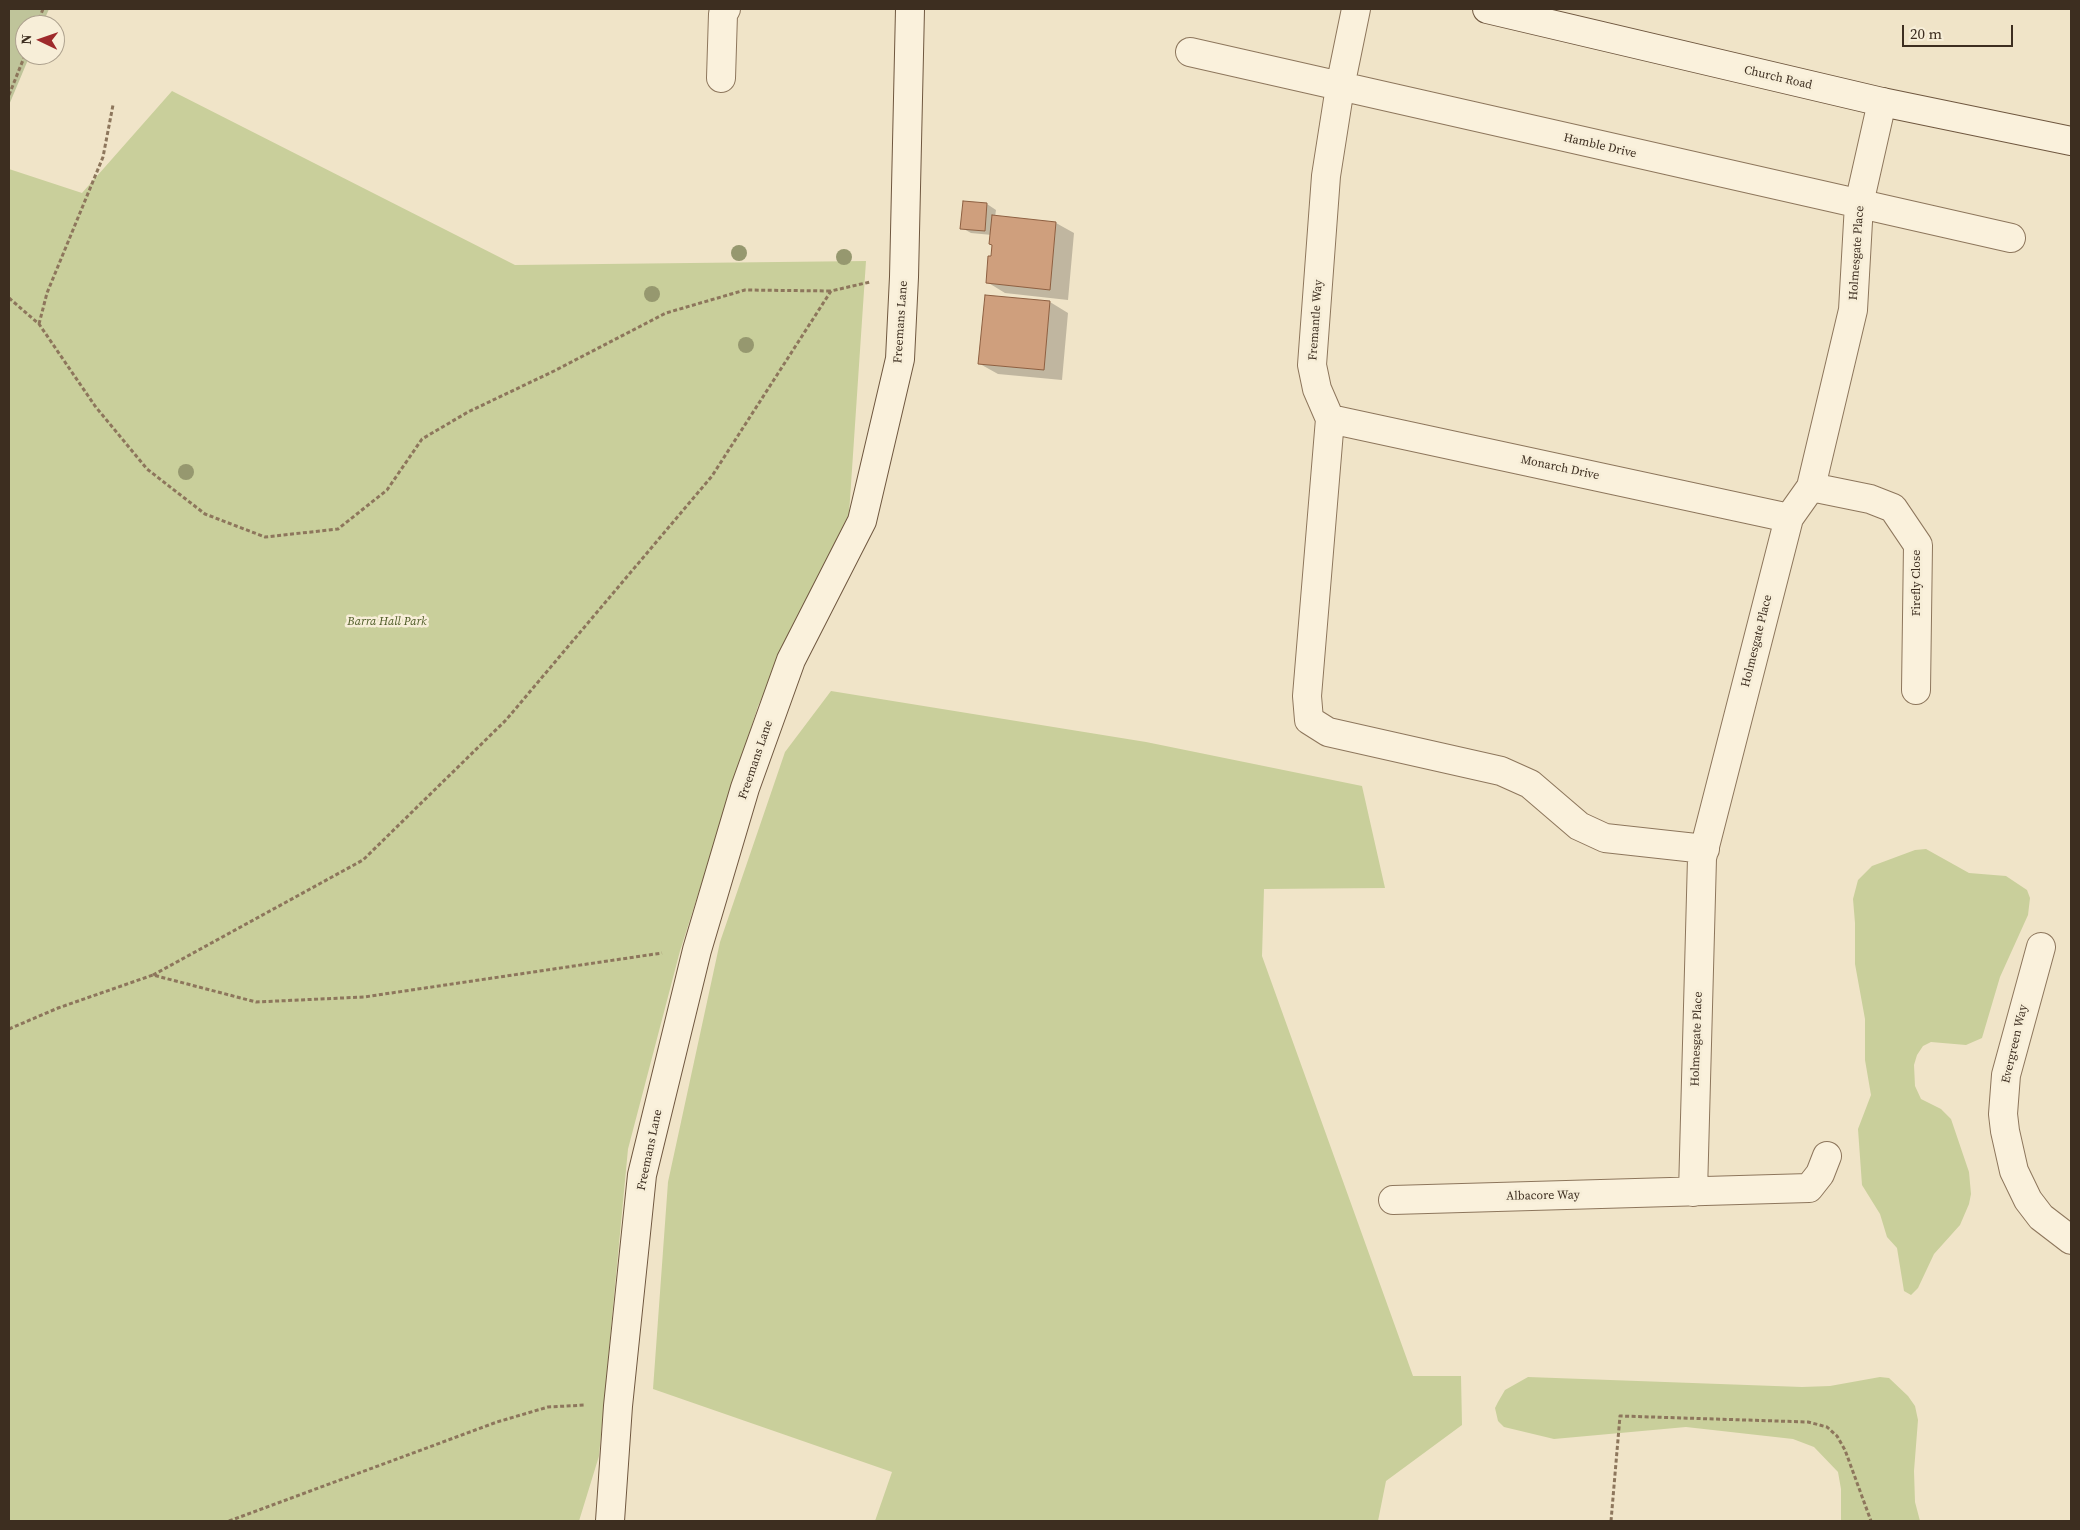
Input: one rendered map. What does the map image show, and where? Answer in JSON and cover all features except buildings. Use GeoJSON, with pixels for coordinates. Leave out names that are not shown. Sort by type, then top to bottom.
{"type":"FeatureCollection","features":[{"type":"Feature","properties":{"kind":"street"},"geometry":{"type":"LineString","coordinates":[[721,78],[723,14],[726,9]]}},
{"type":"Feature","properties":{"kind":"street","name":"Freemans Lane"},"geometry":{"type":"LineString","coordinates":[[610,1521],[618,1406],[642,1175],[697,950],[745,788],[791,660],[862,520],[900,359],[904,277],[910,9]]}},
{"type":"Feature","properties":{"kind":"street","name":"Fremantle Way"},"geometry":{"type":"LineString","coordinates":[[1356,9],[1340,87],[1326,176],[1312,365],[1316,389],[1330,419],[1307,696],[1309,720],[1328,732],[1501,771],[1530,784],[1579,826],[1605,838],[1705,849]]}},
{"type":"Feature","properties":{"kind":"street","name":"Church Road"},"geometry":{"type":"LineString","coordinates":[[1487,9],[1528,13],[1882,102],[2071,141]]}},
{"type":"Feature","properties":{"kind":"street","name":"Hamble Drive"},"geometry":{"type":"LineString","coordinates":[[1190,52],[2011,238]]}},
{"type":"Feature","properties":{"kind":"street","name":"Holmesgate Place"},"geometry":{"type":"LineString","coordinates":[[1693,1192],[1702,858],[1788,518],[1811,487],[1853,310],[1859,204],[1882,102]]}},
{"type":"Feature","properties":{"kind":"street","name":"Monarch Drive"},"geometry":{"type":"LineString","coordinates":[[1330,419],[1788,518]]}},
{"type":"Feature","properties":{"kind":"street","name":"Firefly Close"},"geometry":{"type":"LineString","coordinates":[[1811,487],[1870,499],[1893,508],[1918,545],[1916,690]]}},
{"type":"Feature","properties":{"kind":"street","name":"Evergreen Way"},"geometry":{"type":"LineString","coordinates":[[2040,947],[2006,1075],[2003,1114],[2014,1171],[2028,1200],[2041,1216],[2071,1240]]}},
{"type":"Feature","properties":{"kind":"street","name":"Albacore Way"},"geometry":{"type":"LineString","coordinates":[[1393,1200],[1809,1188],[1820,1174],[1826,1156]]}},
{"type":"Feature","properties":{"kind":"path"},"geometry":{"type":"LineString","coordinates":[[9,95],[21,65]]}},
{"type":"Feature","properties":{"kind":"path"},"geometry":{"type":"LineString","coordinates":[[39,324],[47,293],[103,157],[113,105]]}},
{"type":"Feature","properties":{"kind":"path"},"geometry":{"type":"LineString","coordinates":[[9,298],[39,324],[96,406],[147,469],[205,514],[265,536],[338,529],[387,490],[422,439],[468,412],[666,313],[746,290],[831,291],[864,282],[904,277]]}},
{"type":"Feature","properties":{"kind":"path"},"geometry":{"type":"LineString","coordinates":[[9,1029],[58,1008],[153,975],[363,860],[506,720],[712,476],[831,291]]}},
{"type":"Feature","properties":{"kind":"path"},"geometry":{"type":"LineString","coordinates":[[153,975],[256,1002],[364,997],[641,954],[697,950]]}},
{"type":"Feature","properties":{"kind":"path"},"geometry":{"type":"LineString","coordinates":[[229,1521],[497,1422],[548,1407],[618,1406]]}},
{"type":"Feature","properties":{"kind":"path"},"geometry":{"type":"LineString","coordinates":[[1611,1521],[1620,1416],[1808,1422],[1827,1427],[1837,1436],[1845,1450],[1871,1521]]}},
{"type":"Feature","properties":{"kind":"green space"},"geometry":{"type":"Polygon","coordinates":[[[9,9],[49,9],[46,15],[15,15],[15,65],[26,65],[9,105],[9,9]]]}},
{"type":"Feature","properties":{"kind":"green space","name":"Barra Hall Park"},"geometry":{"type":"Polygon","coordinates":[[[172,91],[515,265],[866,261],[849,514],[758,706],[680,951],[628,1149],[599,1456],[579,1521],[9,1521],[9,169],[82,193],[172,91]]]}},
{"type":"Feature","properties":{"kind":"green space"},"geometry":{"type":"Polygon","coordinates":[[[831,691],[1146,742],[1362,786],[1385,888],[1264,889],[1262,956],[1413,1376],[1461,1376],[1462,1425],[1386,1481],[1378,1521],[875,1521],[892,1472],[653,1389],[668,1182],[720,942],[785,752],[831,691]]]}},
{"type":"Feature","properties":{"kind":"green space"},"geometry":{"type":"Polygon","coordinates":[[[1926,849],[1969,873],[2006,876],[2027,890],[2030,898],[2028,915],[2000,977],[1982,1038],[1966,1045],[1931,1042],[1923,1046],[1917,1055],[1914,1065],[1915,1086],[1921,1099],[1941,1109],[1951,1119],[1969,1172],[1971,1194],[1960,1225],[1934,1254],[1918,1288],[1911,1295],[1904,1291],[1897,1248],[1887,1237],[1880,1214],[1862,1185],[1858,1129],[1871,1095],[1865,1060],[1865,1019],[1855,964],[1853,899],[1858,880],[1872,866],[1915,850],[1926,849]]]}},
{"type":"Feature","properties":{"kind":"green space"},"geometry":{"type":"Polygon","coordinates":[[[1528,1377],[1802,1387],[1830,1386],[1880,1377],[1889,1378],[1908,1396],[1915,1406],[1918,1420],[1914,1471],[1915,1502],[1920,1521],[1841,1521],[1841,1489],[1838,1472],[1814,1447],[1793,1439],[1686,1427],[1554,1439],[1504,1427],[1498,1421],[1495,1408],[1505,1390],[1528,1377]]]}}]}
